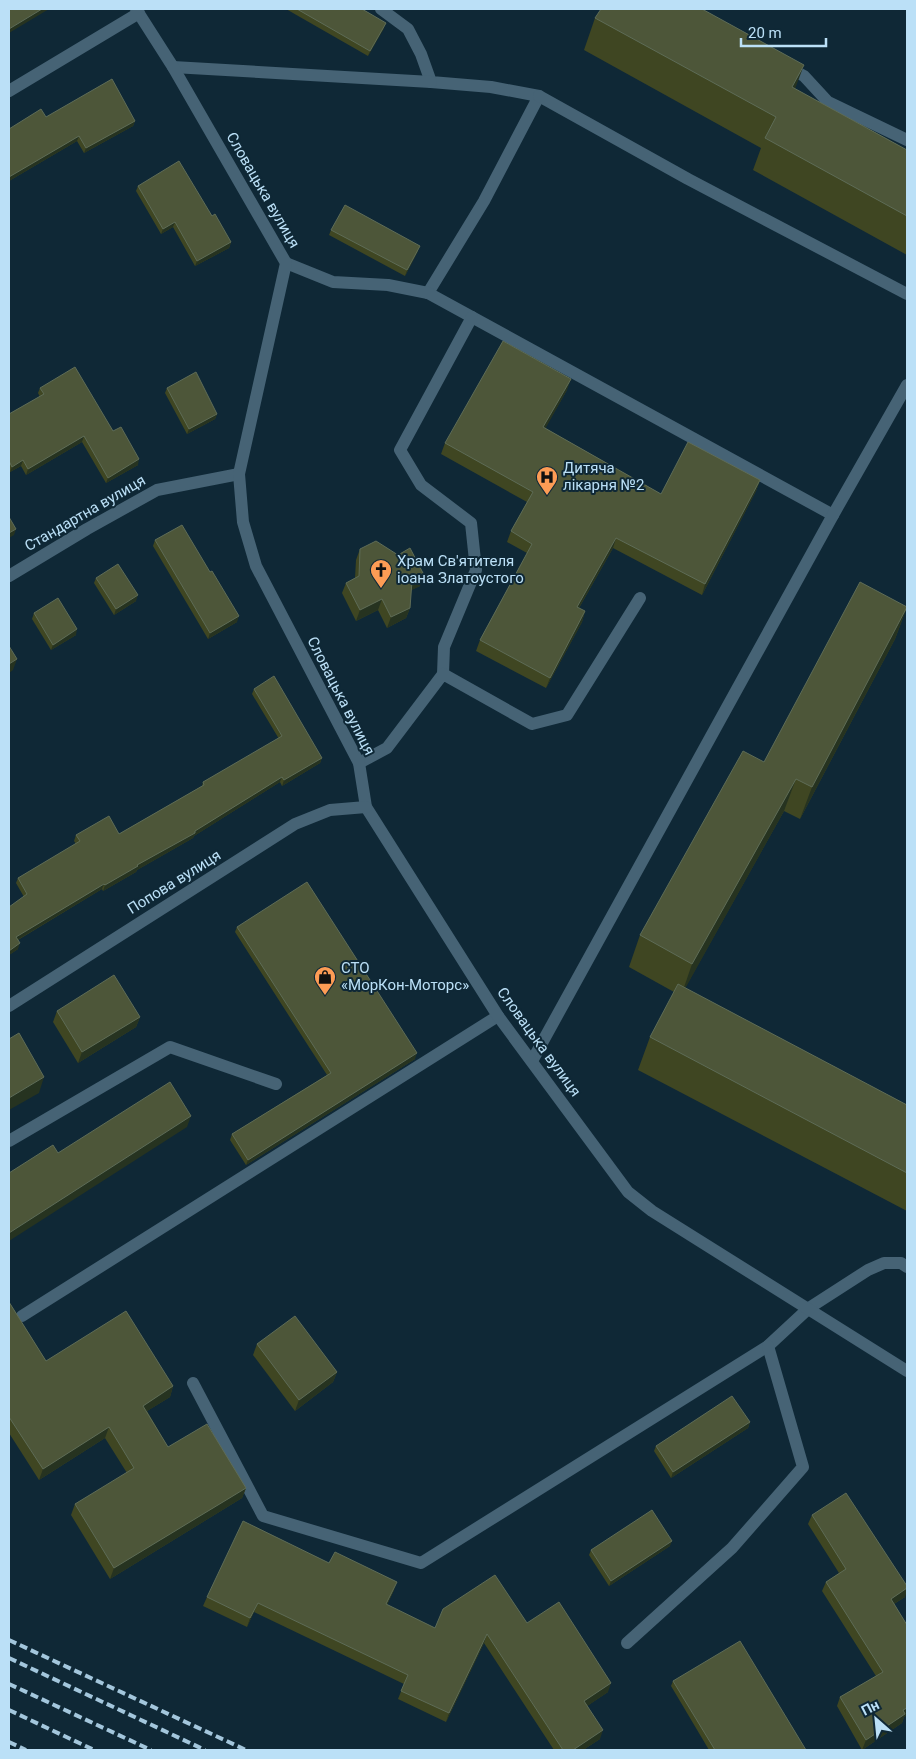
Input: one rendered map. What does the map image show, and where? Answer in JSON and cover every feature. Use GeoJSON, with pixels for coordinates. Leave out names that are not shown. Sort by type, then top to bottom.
{"type":"FeatureCollection","features":[{"type":"Feature","properties":{"kind":"street"},"geometry":{"type":"LineString","coordinates":[[381,9],[408,29],[421,54],[432,82]]}},
{"type":"Feature","properties":{"kind":"street"},"geometry":{"type":"LineString","coordinates":[[9,91],[137,11]]}},
{"type":"Feature","properties":{"kind":"street","name":"Словацька вулиця"},"geometry":{"type":"LineString","coordinates":[[137,11],[173,67],[286,263],[239,474],[243,522],[256,566],[359,763],[366,807],[498,1016],[628,1192],[652,1211],[907,1371]]}},
{"type":"Feature","properties":{"kind":"street"},"geometry":{"type":"LineString","coordinates":[[778,63],[804,76],[828,102],[907,140]]}},
{"type":"Feature","properties":{"kind":"street"},"geometry":{"type":"LineString","coordinates":[[173,67],[432,82],[491,87],[539,96],[688,179],[907,294]]}},
{"type":"Feature","properties":{"kind":"street"},"geometry":{"type":"LineString","coordinates":[[428,293],[484,201],[539,96]]}},
{"type":"Feature","properties":{"kind":"street"},"geometry":{"type":"LineString","coordinates":[[286,263],[333,282],[388,285],[428,293],[833,515]]}},
{"type":"Feature","properties":{"kind":"street"},"geometry":{"type":"LineString","coordinates":[[359,763],[387,748],[443,674],[444,647],[476,570],[471,523],[422,485],[400,450],[472,317]]}},
{"type":"Feature","properties":{"kind":"street"},"geometry":{"type":"LineString","coordinates":[[532,1061],[833,515],[907,385]]}},
{"type":"Feature","properties":{"kind":"street","name":"Стандартна вулиця"},"geometry":{"type":"LineString","coordinates":[[9,576],[157,490],[239,474]]}},
{"type":"Feature","properties":{"kind":"street"},"geometry":{"type":"LineString","coordinates":[[443,674],[532,724],[567,715],[640,598]]}},
{"type":"Feature","properties":{"kind":"street","name":"Попова вулиця"},"geometry":{"type":"LineString","coordinates":[[9,1006],[295,824],[330,810],[366,807]]}},
{"type":"Feature","properties":{"kind":"street"},"geometry":{"type":"LineString","coordinates":[[22,1316],[498,1016]]}},
{"type":"Feature","properties":{"kind":"street"},"geometry":{"type":"LineString","coordinates":[[9,1141],[170,1048],[276,1084]]}},
{"type":"Feature","properties":{"kind":"street"},"geometry":{"type":"LineString","coordinates":[[193,1383],[263,1516],[421,1563],[768,1346],[809,1308],[868,1270],[884,1263],[902,1263],[907,1267]]}},
{"type":"Feature","properties":{"kind":"street"},"geometry":{"type":"LineString","coordinates":[[627,1643],[732,1548],[803,1467],[768,1346]]}},
{"type":"Feature","properties":{"kind":"building"},"geometry":{"type":"Polygon","coordinates":[[[9,9],[42,9],[9,29],[9,9]]]}},
{"type":"Feature","properties":{"kind":"building"},"geometry":{"type":"Polygon","coordinates":[[[297,9],[362,9],[386,23],[370,51],[297,9]]]}},
{"type":"Feature","properties":{"kind":"building"},"geometry":{"type":"Polygon","coordinates":[[[601,9],[702,9],[804,65],[792,87],[907,150],[907,216],[765,138],[776,117],[595,18],[601,9]]]}},
{"type":"Feature","properties":{"kind":"building"},"geometry":{"type":"Polygon","coordinates":[[[112,79],[135,121],[86,148],[79,136],[9,177],[9,129],[41,109],[46,117],[112,79]]]}},
{"type":"Feature","properties":{"kind":"building"},"geometry":{"type":"Polygon","coordinates":[[[179,161],[212,216],[215,214],[231,242],[197,261],[175,222],[163,229],[138,186],[179,161]]]}},
{"type":"Feature","properties":{"kind":"building"},"geometry":{"type":"Polygon","coordinates":[[[345,205],[420,246],[407,270],[331,230],[345,205]]]}},
{"type":"Feature","properties":{"kind":"building"},"geometry":{"type":"Polygon","coordinates":[[[503,341],[571,379],[543,427],[661,494],[688,442],[760,480],[705,584],[616,538],[577,607],[585,611],[550,678],[480,640],[532,544],[511,531],[533,492],[445,443],[503,341]]]}},
{"type":"Feature","properties":{"kind":"building"},"geometry":{"type":"Polygon","coordinates":[[[75,367],[113,431],[121,427],[139,459],[108,478],[84,436],[28,469],[23,460],[12,467],[9,461],[9,414],[44,394],[40,388],[75,367]]]}},
{"type":"Feature","properties":{"kind":"building"},"geometry":{"type":"Polygon","coordinates":[[[196,372],[217,414],[189,429],[167,388],[196,372]]]}},
{"type":"Feature","properties":{"kind":"building"},"geometry":{"type":"Polygon","coordinates":[[[9,517],[16,529],[9,533],[9,517]]]}},
{"type":"Feature","properties":{"kind":"building"},"geometry":{"type":"Polygon","coordinates":[[[182,525],[239,616],[210,633],[155,540],[182,525]]]}},
{"type":"Feature","properties":{"kind":"building","name":"Храм Св'ятителя іоана Златоустого"},"geometry":{"type":"Polygon","coordinates":[[[376,541],[398,555],[410,548],[424,575],[412,581],[410,608],[391,617],[382,599],[360,610],[346,583],[359,576],[360,549],[376,541]]]}},
{"type":"Feature","properties":{"kind":"building"},"geometry":{"type":"Polygon","coordinates":[[[118,564],[138,595],[116,609],[96,578],[118,564]]]}},
{"type":"Feature","properties":{"kind":"building"},"geometry":{"type":"Polygon","coordinates":[[[860,582],[907,607],[812,787],[796,779],[692,964],[640,935],[743,751],[764,762],[860,582]]]}},
{"type":"Feature","properties":{"kind":"building"},"geometry":{"type":"Polygon","coordinates":[[[58,598],[77,629],[53,645],[34,613],[58,598]]]}},
{"type":"Feature","properties":{"kind":"building"},"geometry":{"type":"Polygon","coordinates":[[[9,646],[17,659],[9,664],[9,646]]]}},
{"type":"Feature","properties":{"kind":"building"},"geometry":{"type":"Polygon","coordinates":[[[274,676],[322,758],[284,780],[282,777],[195,831],[195,833],[104,884],[16,937],[20,943],[9,951],[9,907],[27,894],[18,878],[80,841],[76,835],[109,816],[119,834],[204,785],[203,782],[282,736],[254,689],[274,676]]]}},
{"type":"Feature","properties":{"kind":"building","name":"СТО «МорКон-Моторс»"},"geometry":{"type":"Polygon","coordinates":[[[307,882],[417,1053],[248,1160],[232,1134],[331,1073],[237,927],[307,882]]]}},
{"type":"Feature","properties":{"kind":"building"},"geometry":{"type":"Polygon","coordinates":[[[114,975],[140,1017],[82,1052],[57,1011],[114,975]]]}},
{"type":"Feature","properties":{"kind":"building"},"geometry":{"type":"Polygon","coordinates":[[[678,984],[907,1105],[907,1173],[650,1037],[678,984]]]}},
{"type":"Feature","properties":{"kind":"building"},"geometry":{"type":"Polygon","coordinates":[[[19,1033],[44,1077],[9,1098],[9,1039],[19,1033]]]}},
{"type":"Feature","properties":{"kind":"building"},"geometry":{"type":"Polygon","coordinates":[[[170,1082],[191,1116],[9,1233],[9,1173],[53,1145],[58,1153],[170,1082]]]}},
{"type":"Feature","properties":{"kind":"building"},"geometry":{"type":"Polygon","coordinates":[[[9,1302],[46,1361],[126,1311],[173,1386],[143,1406],[168,1447],[207,1424],[246,1488],[114,1568],[75,1504],[134,1468],[109,1427],[43,1469],[9,1417],[9,1302]]]}},
{"type":"Feature","properties":{"kind":"building"},"geometry":{"type":"Polygon","coordinates":[[[295,1316],[337,1372],[299,1400],[257,1344],[295,1316]]]}},
{"type":"Feature","properties":{"kind":"building"},"geometry":{"type":"Polygon","coordinates":[[[732,1396],[750,1422],[673,1472],[656,1446],[732,1396]]]}},
{"type":"Feature","properties":{"kind":"building"},"geometry":{"type":"Polygon","coordinates":[[[846,1493],[907,1586],[907,1588],[891,1599],[907,1625],[907,1708],[903,1710],[905,1714],[866,1740],[840,1697],[883,1672],[826,1582],[846,1569],[812,1515],[846,1493]]]}},
{"type":"Feature","properties":{"kind":"building"},"geometry":{"type":"Polygon","coordinates":[[[652,1510],[672,1541],[611,1581],[591,1550],[652,1510]]]}},
{"type":"Feature","properties":{"kind":"building"},"geometry":{"type":"Polygon","coordinates":[[[243,1521],[329,1563],[335,1552],[397,1582],[386,1604],[435,1628],[443,1609],[495,1575],[527,1623],[559,1602],[611,1683],[584,1701],[603,1730],[573,1750],[563,1750],[487,1634],[449,1713],[401,1691],[408,1675],[258,1603],[250,1618],[207,1597],[243,1521]]]}},
{"type":"Feature","properties":{"kind":"building"},"geometry":{"type":"Polygon","coordinates":[[[740,1641],[806,1750],[715,1750],[673,1681],[740,1641]]]}},
{"type":"Feature","properties":{"kind":"railway"},"geometry":{"type":"LineString","coordinates":[[9,1640],[246,1750]]}},
{"type":"Feature","properties":{"kind":"railway"},"geometry":{"type":"LineString","coordinates":[[9,1658],[205,1750]]}},
{"type":"Feature","properties":{"kind":"railway"},"geometry":{"type":"LineString","coordinates":[[9,1684],[151,1750]]}},
{"type":"Feature","properties":{"kind":"railway"},"geometry":{"type":"LineString","coordinates":[[9,1710],[94,1750]]}},
{"type":"Feature","properties":{"kind":"railway"},"geometry":{"type":"LineString","coordinates":[[9,1742],[26,1750]]}},
{"type":"Feature","properties":{"kind":"place","name":"Дитяча лікарня №2"},"geometry":{"type":"Point","coordinates":[547,496]}},
{"type":"Feature","properties":{"kind":"place","name":"Храм Св'ятителя іоана Златоустого"},"geometry":{"type":"Point","coordinates":[381,589]}},
{"type":"Feature","properties":{"kind":"place","name":"СТО «МорКон-Моторс»"},"geometry":{"type":"Point","coordinates":[325,996]}}]}
